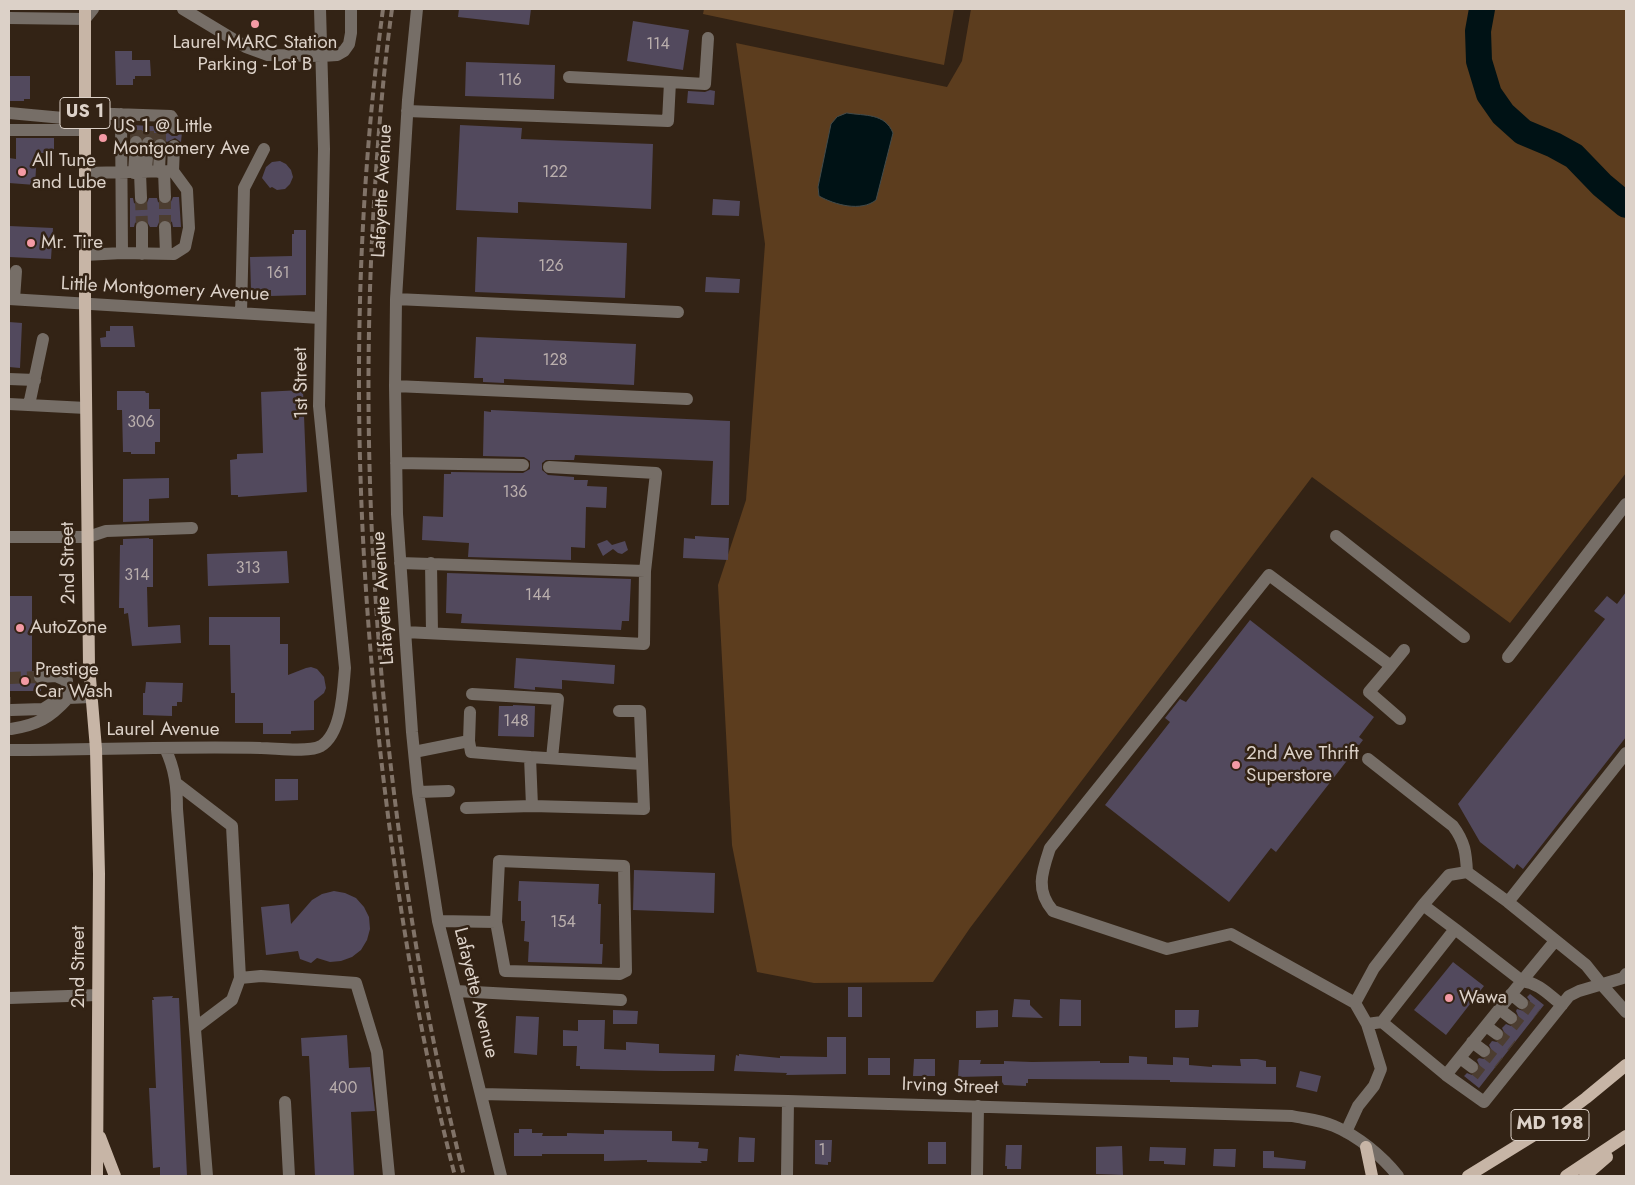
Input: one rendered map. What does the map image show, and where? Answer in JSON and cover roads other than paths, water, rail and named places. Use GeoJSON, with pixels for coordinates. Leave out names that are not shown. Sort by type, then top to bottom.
{"type":"FeatureCollection","features":[{"type":"Feature","properties":{"kind":"main road","name":"2nd Street"},"geometry":{"type":"LineString","coordinates":[[88,12],[85,121],[85,304],[89,666],[96,749],[99,874],[97,1176]]}},
{"type":"Feature","properties":{"kind":"main road","name":"MD 198"},"geometry":{"type":"LineString","coordinates":[[1468,1176],[1549,1126],[1626,1065]]}},
{"type":"Feature","properties":{"kind":"main road"},"geometry":{"type":"LineString","coordinates":[[97,1130],[115,1176]]}},
{"type":"Feature","properties":{"kind":"main road"},"geometry":{"type":"LineString","coordinates":[[1585,1176],[1626,1137]]}},
{"type":"Feature","properties":{"kind":"main road","name":"MD 198"},"geometry":{"type":"LineString","coordinates":[[1566,1176],[1626,1137]]}},
{"type":"Feature","properties":{"kind":"main road"},"geometry":{"type":"LineString","coordinates":[[1366,1146],[1372,1176]]}},
{"type":"Feature","properties":{"kind":"street"},"geometry":{"type":"LineString","coordinates":[[183,9],[246,47],[268,55],[322,56],[337,55],[344,51],[349,44],[352,28],[351,9]]}},
{"type":"Feature","properties":{"kind":"street","name":"1st Street"},"geometry":{"type":"LineString","coordinates":[[318,747],[331,737],[335,729],[341,703],[345,668],[319,406],[324,149],[320,9]]}},
{"type":"Feature","properties":{"kind":"street","name":"Lafayette Avenue"},"geometry":{"type":"LineString","coordinates":[[417,9],[407,111],[396,299],[396,463],[405,632],[418,792],[438,921],[501,1176]]}},
{"type":"Feature","properties":{"kind":"street"},"geometry":{"type":"LineString","coordinates":[[9,18],[88,12]]}},
{"type":"Feature","properties":{"kind":"street"},"geometry":{"type":"LineString","coordinates":[[569,77],[705,84],[708,38]]}},
{"type":"Feature","properties":{"kind":"street"},"geometry":{"type":"LineString","coordinates":[[407,111],[668,121],[670,82]]}},
{"type":"Feature","properties":{"kind":"street"},"geometry":{"type":"LineString","coordinates":[[9,113],[85,121]]}},
{"type":"Feature","properties":{"kind":"street"},"geometry":{"type":"LineString","coordinates":[[122,114],[148,172],[165,197]]}},
{"type":"Feature","properties":{"kind":"street"},"geometry":{"type":"LineString","coordinates":[[9,130],[85,121],[122,114],[148,120],[171,116],[174,121],[174,128]]}},
{"type":"Feature","properties":{"kind":"street"},"geometry":{"type":"LineString","coordinates":[[122,253],[148,172],[148,143],[148,172],[141,198]]}},
{"type":"Feature","properties":{"kind":"street"},"geometry":{"type":"LineString","coordinates":[[148,172],[174,146]]}},
{"type":"Feature","properties":{"kind":"street"},"geometry":{"type":"LineString","coordinates":[[241,313],[244,188],[264,149]]}},
{"type":"Feature","properties":{"kind":"street"},"geometry":{"type":"LineString","coordinates":[[85,173],[148,172],[188,190],[189,228],[185,247],[174,254],[122,253],[85,255]]}},
{"type":"Feature","properties":{"kind":"street"},"geometry":{"type":"LineString","coordinates":[[142,227],[142,254]]}},
{"type":"Feature","properties":{"kind":"street"},"geometry":{"type":"LineString","coordinates":[[165,227],[166,254]]}},
{"type":"Feature","properties":{"kind":"street"},"geometry":{"type":"LineString","coordinates":[[11,299],[16,271]]}},
{"type":"Feature","properties":{"kind":"street","name":"Little Montgomery Avenue"},"geometry":{"type":"LineString","coordinates":[[11,299],[320,318]]}},
{"type":"Feature","properties":{"kind":"street"},"geometry":{"type":"LineString","coordinates":[[396,299],[678,312]]}},
{"type":"Feature","properties":{"kind":"street"},"geometry":{"type":"LineString","coordinates":[[30,405],[43,339]]}},
{"type":"Feature","properties":{"kind":"street"},"geometry":{"type":"LineString","coordinates":[[9,379],[35,380]]}},
{"type":"Feature","properties":{"kind":"street"},"geometry":{"type":"LineString","coordinates":[[395,386],[686,399]]}},
{"type":"Feature","properties":{"kind":"street"},"geometry":{"type":"LineString","coordinates":[[9,404],[86,408]]}},
{"type":"Feature","properties":{"kind":"street"},"geometry":{"type":"LineString","coordinates":[[396,463],[523,465]]}},
{"type":"Feature","properties":{"kind":"street"},"geometry":{"type":"LineString","coordinates":[[405,632],[644,644],[645,571],[656,473],[549,467]]}},
{"type":"Feature","properties":{"kind":"street"},"geometry":{"type":"LineString","coordinates":[[1508,657],[1626,504]]}},
{"type":"Feature","properties":{"kind":"street"},"geometry":{"type":"LineString","coordinates":[[9,538],[88,537],[106,531],[192,528]]}},
{"type":"Feature","properties":{"kind":"street"},"geometry":{"type":"LineString","coordinates":[[1336,536],[1464,637]]}},
{"type":"Feature","properties":{"kind":"street"},"geometry":{"type":"LineString","coordinates":[[400,562],[645,571]]}},
{"type":"Feature","properties":{"kind":"street"},"geometry":{"type":"LineString","coordinates":[[431,564],[432,633]]}},
{"type":"Feature","properties":{"kind":"street"},"geometry":{"type":"LineString","coordinates":[[1346,1132],[1358,1106],[1374,1086],[1380,1069],[1367,1024],[1355,1003],[1231,934],[1167,949],[1053,911],[1044,898],[1041,884],[1050,848],[1269,575],[1391,666]]}},
{"type":"Feature","properties":{"kind":"street"},"geometry":{"type":"LineString","coordinates":[[1400,719],[1368,692],[1404,650]]}},
{"type":"Feature","properties":{"kind":"street"},"geometry":{"type":"LineString","coordinates":[[11,715],[30,726],[40,722],[58,709],[68,698],[67,681],[56,676],[40,677]]}},
{"type":"Feature","properties":{"kind":"street"},"geometry":{"type":"LineString","coordinates":[[472,694],[558,698],[552,758]]}},
{"type":"Feature","properties":{"kind":"street"},"geometry":{"type":"LineString","coordinates":[[11,715],[68,698],[92,696]]}},
{"type":"Feature","properties":{"kind":"street"},"geometry":{"type":"LineString","coordinates":[[11,715],[43,709],[54,702]]}},
{"type":"Feature","properties":{"kind":"street"},"geometry":{"type":"LineString","coordinates":[[466,808],[532,806],[644,809],[640,711],[619,711]]}},
{"type":"Feature","properties":{"kind":"street"},"geometry":{"type":"LineString","coordinates":[[470,712],[469,741],[471,752],[642,764]]}},
{"type":"Feature","properties":{"kind":"street"},"geometry":{"type":"LineString","coordinates":[[414,752],[469,741]]}},
{"type":"Feature","properties":{"kind":"street","name":"Laurel Avenue"},"geometry":{"type":"LineString","coordinates":[[9,750],[308,749],[318,747]]}},
{"type":"Feature","properties":{"kind":"street"},"geometry":{"type":"LineString","coordinates":[[165,748],[172,763],[176,783],[177,819],[207,1176]]}},
{"type":"Feature","properties":{"kind":"street"},"geometry":{"type":"LineString","coordinates":[[1508,902],[1626,753]]}},
{"type":"Feature","properties":{"kind":"street"},"geometry":{"type":"LineString","coordinates":[[530,757],[532,806]]}},
{"type":"Feature","properties":{"kind":"street"},"geometry":{"type":"LineString","coordinates":[[1368,759],[1453,826],[1460,836],[1466,851],[1467,872]]}},
{"type":"Feature","properties":{"kind":"street"},"geometry":{"type":"LineString","coordinates":[[176,783],[232,826],[240,978],[232,1000],[195,1028]]}},
{"type":"Feature","properties":{"kind":"street"},"geometry":{"type":"LineString","coordinates":[[418,792],[449,791]]}},
{"type":"Feature","properties":{"kind":"street"},"geometry":{"type":"LineString","coordinates":[[499,861],[624,866],[626,971],[620,974],[505,971],[496,922],[499,861]]}},
{"type":"Feature","properties":{"kind":"street"},"geometry":{"type":"LineString","coordinates":[[1355,1003],[1374,968],[1423,905],[1449,876],[1467,872],[1508,902],[1586,965],[1626,1012]]}},
{"type":"Feature","properties":{"kind":"street"},"geometry":{"type":"LineString","coordinates":[[1423,905],[1522,981],[1532,982],[1562,1005]]}},
{"type":"Feature","properties":{"kind":"street"},"geometry":{"type":"LineString","coordinates":[[438,921],[496,922]]}},
{"type":"Feature","properties":{"kind":"street"},"geometry":{"type":"LineString","coordinates":[[1367,1024],[1382,1022],[1454,928]]}},
{"type":"Feature","properties":{"kind":"street"},"geometry":{"type":"LineString","coordinates":[[1446,1075],[1555,940]]}},
{"type":"Feature","properties":{"kind":"street"},"geometry":{"type":"LineString","coordinates":[[1382,1022],[1446,1075],[1484,1102],[1491,1082],[1530,1033],[1548,1022],[1569,996],[1579,991],[1623,978],[1626,974]]}},
{"type":"Feature","properties":{"kind":"street"},"geometry":{"type":"LineString","coordinates":[[240,978],[261,976],[356,983],[377,1052],[389,1176]]}},
{"type":"Feature","properties":{"kind":"street"},"geometry":{"type":"LineString","coordinates":[[456,991],[621,1000]]}},
{"type":"Feature","properties":{"kind":"street"},"geometry":{"type":"LineString","coordinates":[[1511,994],[1522,1003]]}},
{"type":"Feature","properties":{"kind":"street"},"geometry":{"type":"LineString","coordinates":[[9,998],[98,995]]}},
{"type":"Feature","properties":{"kind":"street"},"geometry":{"type":"LineString","coordinates":[[1499,1009],[1511,1018]]}},
{"type":"Feature","properties":{"kind":"street"},"geometry":{"type":"LineString","coordinates":[[1537,1014],[1548,1022]]}},
{"type":"Feature","properties":{"kind":"street"},"geometry":{"type":"LineString","coordinates":[[1486,1026],[1497,1034]]}},
{"type":"Feature","properties":{"kind":"street"},"geometry":{"type":"LineString","coordinates":[[1472,1042],[1484,1051]]}},
{"type":"Feature","properties":{"kind":"street"},"geometry":{"type":"LineString","coordinates":[[1460,1058],[1472,1067]]}},
{"type":"Feature","properties":{"kind":"street","name":"Irving Street"},"geometry":{"type":"LineString","coordinates":[[481,1094],[1292,1116],[1321,1122],[1346,1132],[1384,1160],[1398,1176]]}},
{"type":"Feature","properties":{"kind":"street"},"geometry":{"type":"LineString","coordinates":[[787,1176],[788,1101]]}},
{"type":"Feature","properties":{"kind":"street"},"geometry":{"type":"LineString","coordinates":[[285,1102],[289,1176]]}},
{"type":"Feature","properties":{"kind":"street"},"geometry":{"type":"LineString","coordinates":[[977,1176],[978,1106]]}},
{"type":"Feature","properties":{"kind":"waterway"},"geometry":{"type":"LineString","coordinates":[[1482,9],[1478,31],[1479,61],[1489,94],[1503,114],[1523,132],[1574,156],[1602,185],[1626,205]]}},
{"type":"Feature","properties":{"kind":"tunnel"},"geometry":{"type":"LineString","coordinates":[[136,125],[136,142]]}},
{"type":"Feature","properties":{"kind":"tunnel"},"geometry":{"type":"LineString","coordinates":[[148,126],[148,143]]}},
{"type":"Feature","properties":{"kind":"tunnel"},"geometry":{"type":"LineString","coordinates":[[160,127],[160,145]]}},
{"type":"Feature","properties":{"kind":"tunnel"},"geometry":{"type":"LineString","coordinates":[[165,197],[165,227]]}},
{"type":"Feature","properties":{"kind":"tunnel"},"geometry":{"type":"LineString","coordinates":[[141,198],[142,227]]}},
{"type":"Feature","properties":{"kind":"tunnel"},"geometry":{"type":"LineString","coordinates":[[9,678],[40,677]]}},
{"type":"Feature","properties":{"kind":"tunnel"},"geometry":{"type":"LineString","coordinates":[[1522,1003],[1537,1014]]}},
{"type":"Feature","properties":{"kind":"tunnel"},"geometry":{"type":"LineString","coordinates":[[1511,1018],[1525,1029]]}},
{"type":"Feature","properties":{"kind":"tunnel"},"geometry":{"type":"LineString","coordinates":[[1497,1034],[1512,1046]]}},
{"type":"Feature","properties":{"kind":"tunnel"},"geometry":{"type":"LineString","coordinates":[[1484,1051],[1499,1063]]}},
{"type":"Feature","properties":{"kind":"tunnel"},"geometry":{"type":"LineString","coordinates":[[1472,1067],[1486,1078]]}},
{"type":"Feature","properties":{"kind":"railway"},"geometry":{"type":"LineString","coordinates":[[383,9],[372,104],[364,200],[360,296],[361,488],[366,583],[373,679],[396,876],[421,1027],[455,1176]]}},
{"type":"Feature","properties":{"kind":"railway"},"geometry":{"type":"LineString","coordinates":[[392,9],[379,130],[370,277],[369,425],[374,572],[386,719],[407,890],[432,1033],[464,1176]]}},
{"type":"Feature","properties":{"kind":"place","name":"Laurel MARC Station Parking - Lot B"},"geometry":{"type":"Point","coordinates":[255,24]}},
{"type":"Feature","properties":{"kind":"place","name":"US 1 @ Little Montgomery Ave"},"geometry":{"type":"Point","coordinates":[103,138]}},
{"type":"Feature","properties":{"kind":"place","name":"All Tune and Lube"},"geometry":{"type":"Point","coordinates":[22,172]}},
{"type":"Feature","properties":{"kind":"place","name":"Mr. Tire"},"geometry":{"type":"Point","coordinates":[31,243]}},
{"type":"Feature","properties":{"kind":"place","name":"AutoZone"},"geometry":{"type":"Point","coordinates":[20,628]}},
{"type":"Feature","properties":{"kind":"place","name":"Prestige Car Wash"},"geometry":{"type":"Point","coordinates":[25,681]}},
{"type":"Feature","properties":{"kind":"place","name":"2nd Ave Thrift Superstore"},"geometry":{"type":"Point","coordinates":[1236,765]}},
{"type":"Feature","properties":{"kind":"place","name":"Wawa"},"geometry":{"type":"Point","coordinates":[1449,998]}}]}
